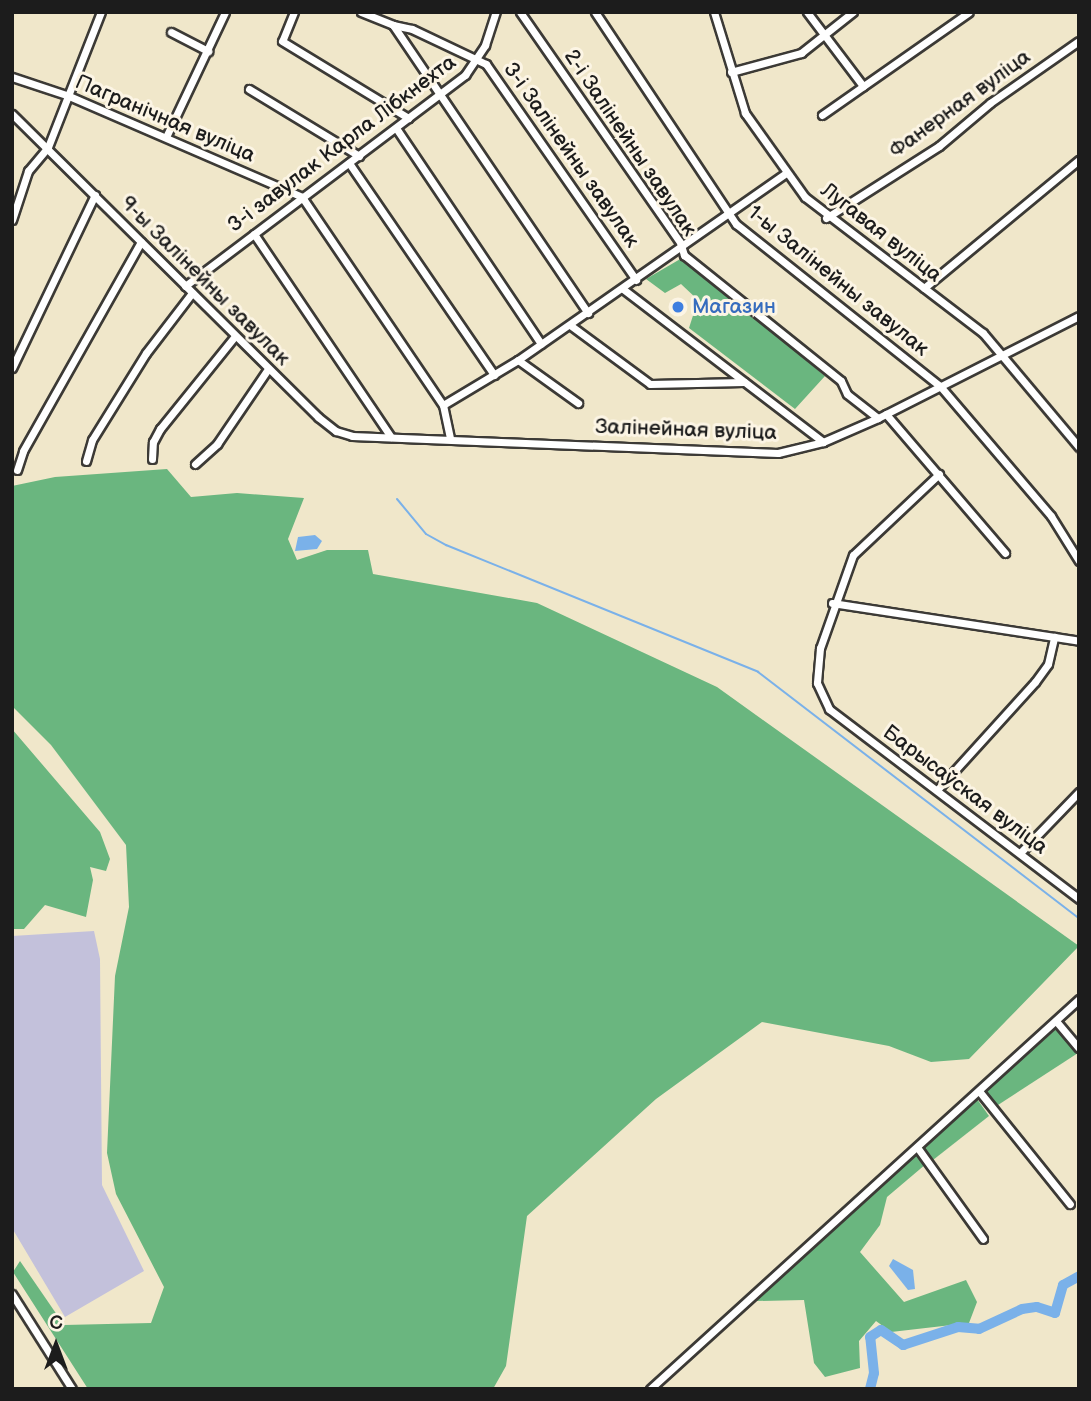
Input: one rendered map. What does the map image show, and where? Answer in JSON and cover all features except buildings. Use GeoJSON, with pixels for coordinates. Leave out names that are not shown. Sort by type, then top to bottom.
{"type":"FeatureCollection","features":[{"type":"Feature","properties":{"kind":"street"},"geometry":{"type":"LineString","coordinates":[[12,220],[28,171],[48,147],[101,12]]}},
{"type":"Feature","properties":{"kind":"street"},"geometry":{"type":"LineString","coordinates":[[166,137],[225,12]]}},
{"type":"Feature","properties":{"kind":"street"},"geometry":{"type":"LineString","coordinates":[[294,12],[282,41],[408,118]]}},
{"type":"Feature","properties":{"kind":"street","name":"3-і Залінейны завулак"},"geometry":{"type":"LineString","coordinates":[[361,12],[393,25],[412,29],[486,64],[636,280]]}},
{"type":"Feature","properties":{"kind":"street","name":"3-і завулак Карла Лібкнехта"},"geometry":{"type":"LineString","coordinates":[[185,286],[441,94],[478,58],[496,12]]}},
{"type":"Feature","properties":{"kind":"street","name":"2-і Залінейны завулак"},"geometry":{"type":"LineString","coordinates":[[520,12],[682,249],[882,416],[939,474],[1006,553]]}},
{"type":"Feature","properties":{"kind":"street","name":"1-ы Залінейны завулак"},"geometry":{"type":"LineString","coordinates":[[595,12],[730,215],[780,262],[940,386],[1051,516],[1079,561]]}},
{"type":"Feature","properties":{"kind":"street","name":"Лугавая вуліца"},"geometry":{"type":"LineString","coordinates":[[714,12],[745,113],[786,173],[826,218],[983,333],[1079,447]]}},
{"type":"Feature","properties":{"kind":"street"},"geometry":{"type":"LineString","coordinates":[[807,12],[863,86]]}},
{"type":"Feature","properties":{"kind":"street"},"geometry":{"type":"LineString","coordinates":[[731,72],[801,53],[853,12]]}},
{"type":"Feature","properties":{"kind":"street"},"geometry":{"type":"LineString","coordinates":[[822,115],[969,12]]}},
{"type":"Feature","properties":{"kind":"street"},"geometry":{"type":"LineString","coordinates":[[393,25],[588,313]]}},
{"type":"Feature","properties":{"kind":"street"},"geometry":{"type":"LineString","coordinates":[[171,32],[208,51]]}},
{"type":"Feature","properties":{"kind":"street","name":"Фанерная вуліца"},"geometry":{"type":"LineString","coordinates":[[826,218],[939,146],[990,103],[1079,41]]}},
{"type":"Feature","properties":{"kind":"street","name":"Пагранічная вуліца"},"geometry":{"type":"LineString","coordinates":[[12,78],[69,96],[302,197]]}},
{"type":"Feature","properties":{"kind":"street"},"geometry":{"type":"LineString","coordinates":[[249,89],[359,156]]}},
{"type":"Feature","properties":{"kind":"street","name":"9-ы Залінейны завулак"},"geometry":{"type":"LineString","coordinates":[[12,114],[268,369],[336,431],[391,437]]}},
{"type":"Feature","properties":{"kind":"street"},"geometry":{"type":"LineString","coordinates":[[396,128],[541,344]]}},
{"type":"Feature","properties":{"kind":"street"},"geometry":{"type":"LineString","coordinates":[[924,288],[1079,160]]}},
{"type":"Feature","properties":{"kind":"street"},"geometry":{"type":"LineString","coordinates":[[349,163],[494,375]]}},
{"type":"Feature","properties":{"kind":"street"},"geometry":{"type":"LineString","coordinates":[[443,405],[518,360],[588,313],[786,173]]}},
{"type":"Feature","properties":{"kind":"street"},"geometry":{"type":"LineString","coordinates":[[12,368],[94,195]]}},
{"type":"Feature","properties":{"kind":"street"},"geometry":{"type":"LineString","coordinates":[[302,197],[443,405],[450,439]]}},
{"type":"Feature","properties":{"kind":"street"},"geometry":{"type":"LineString","coordinates":[[254,233],[391,437]]}},
{"type":"Feature","properties":{"kind":"street"},"geometry":{"type":"LineString","coordinates":[[17,470],[23,451],[141,242]]}},
{"type":"Feature","properties":{"kind":"street"},"geometry":{"type":"LineString","coordinates":[[623,289],[823,442]]}},
{"type":"Feature","properties":{"kind":"street"},"geometry":{"type":"LineString","coordinates":[[86,461],[92,440],[146,353],[192,293]]}},
{"type":"Feature","properties":{"kind":"street","name":"Залінейная вуліца"},"geometry":{"type":"LineString","coordinates":[[391,437],[778,453],[823,442],[882,416],[1001,353],[1079,316]]}},
{"type":"Feature","properties":{"kind":"street"},"geometry":{"type":"LineString","coordinates":[[570,325],[650,383],[744,382]]}},
{"type":"Feature","properties":{"kind":"street"},"geometry":{"type":"LineString","coordinates":[[152,459],[153,442],[160,429],[235,336]]}},
{"type":"Feature","properties":{"kind":"street"},"geometry":{"type":"LineString","coordinates":[[518,360],[578,403]]}},
{"type":"Feature","properties":{"kind":"street"},"geometry":{"type":"LineString","coordinates":[[195,464],[218,444],[268,369]]}},
{"type":"Feature","properties":{"kind":"street"},"geometry":{"type":"LineString","coordinates":[[939,474],[853,555],[832,603],[1079,641]]}},
{"type":"Feature","properties":{"kind":"street","name":"Барысаўская вуліца"},"geometry":{"type":"LineString","coordinates":[[832,603],[820,648],[817,683],[829,709],[1079,899]]}},
{"type":"Feature","properties":{"kind":"street"},"geometry":{"type":"LineString","coordinates":[[937,790],[1035,682],[1048,664],[1054,637]]}},
{"type":"Feature","properties":{"kind":"street"},"geometry":{"type":"LineString","coordinates":[[1020,853],[1079,792]]}},
{"type":"Feature","properties":{"kind":"street"},"geometry":{"type":"LineString","coordinates":[[650,1389],[1079,999]]}},
{"type":"Feature","properties":{"kind":"street"},"geometry":{"type":"LineString","coordinates":[[1056,1021],[1078,1047]]}},
{"type":"Feature","properties":{"kind":"street"},"geometry":{"type":"LineString","coordinates":[[979,1091],[1070,1205]]}},
{"type":"Feature","properties":{"kind":"street"},"geometry":{"type":"LineString","coordinates":[[917,1147],[983,1239]]}},
{"type":"Feature","properties":{"kind":"street"},"geometry":{"type":"LineString","coordinates":[[12,1294],[72,1389]]}},
{"type":"Feature","properties":{"kind":"shaded area"},"geometry":{"type":"Polygon","coordinates":[[[94,931],[100,959],[102,1185],[144,1271],[65,1317],[12,1228],[12,936],[94,931]]]}},
{"type":"Feature","properties":{"kind":"green space"},"geometry":{"type":"Polygon","coordinates":[[[682,258],[825,376],[795,409],[689,328],[698,300],[681,284],[665,293],[646,279],[682,258]]]}},
{"type":"Feature","properties":{"kind":"green space"},"geometry":{"type":"Polygon","coordinates":[[[167,469],[191,497],[237,493],[304,498],[288,539],[297,560],[327,550],[368,550],[373,574],[537,603],[717,687],[1079,946],[969,1059],[931,1062],[889,1046],[762,1022],[656,1099],[527,1216],[506,1366],[493,1389],[88,1389],[13,1272],[20,1261],[64,1325],[151,1323],[164,1287],[116,1194],[107,1153],[115,976],[129,907],[126,845],[51,745],[12,706],[12,486],[55,477],[167,469]]]}},
{"type":"Feature","properties":{"kind":"green space"},"geometry":{"type":"Polygon","coordinates":[[[12,729],[100,832],[110,859],[106,871],[90,867],[93,880],[86,917],[45,905],[24,929],[12,929],[12,729]]]}},
{"type":"Feature","properties":{"kind":"green space"},"geometry":{"type":"Polygon","coordinates":[[[1057,1028],[1078,1053],[998,1105],[984,1093],[1057,1028]]]}},
{"type":"Feature","properties":{"kind":"green space"},"geometry":{"type":"Polygon","coordinates":[[[977,1099],[989,1116],[933,1160],[924,1147],[977,1099]]]}},
{"type":"Feature","properties":{"kind":"green space"},"geometry":{"type":"Polygon","coordinates":[[[916,1153],[926,1164],[887,1197],[880,1225],[860,1252],[904,1302],[966,1280],[977,1302],[969,1323],[891,1332],[876,1321],[859,1341],[860,1368],[825,1377],[814,1363],[804,1300],[756,1301],[916,1153]]]}},
{"type":"Feature","properties":{"kind":"water"},"geometry":{"type":"Polygon","coordinates":[[[315,535],[322,541],[317,549],[295,551],[298,537],[315,535]]]}},
{"type":"Feature","properties":{"kind":"water"},"geometry":{"type":"Polygon","coordinates":[[[893,1259],[913,1270],[915,1289],[908,1290],[889,1266],[893,1259]]]}},
{"type":"Feature","properties":{"kind":"waterway"},"geometry":{"type":"LineString","coordinates":[[397,499],[426,534],[446,545],[758,672],[1079,918]]}},
{"type":"Feature","properties":{"kind":"waterway"},"geometry":{"type":"LineString","coordinates":[[870,1389],[874,1373],[870,1337],[881,1330],[903,1345],[958,1327],[979,1329],[1022,1309],[1037,1307],[1055,1313],[1063,1285],[1079,1276]]}},
{"type":"Feature","properties":{"kind":"place","name":"Магазин"},"geometry":{"type":"Point","coordinates":[678,307]}}]}
